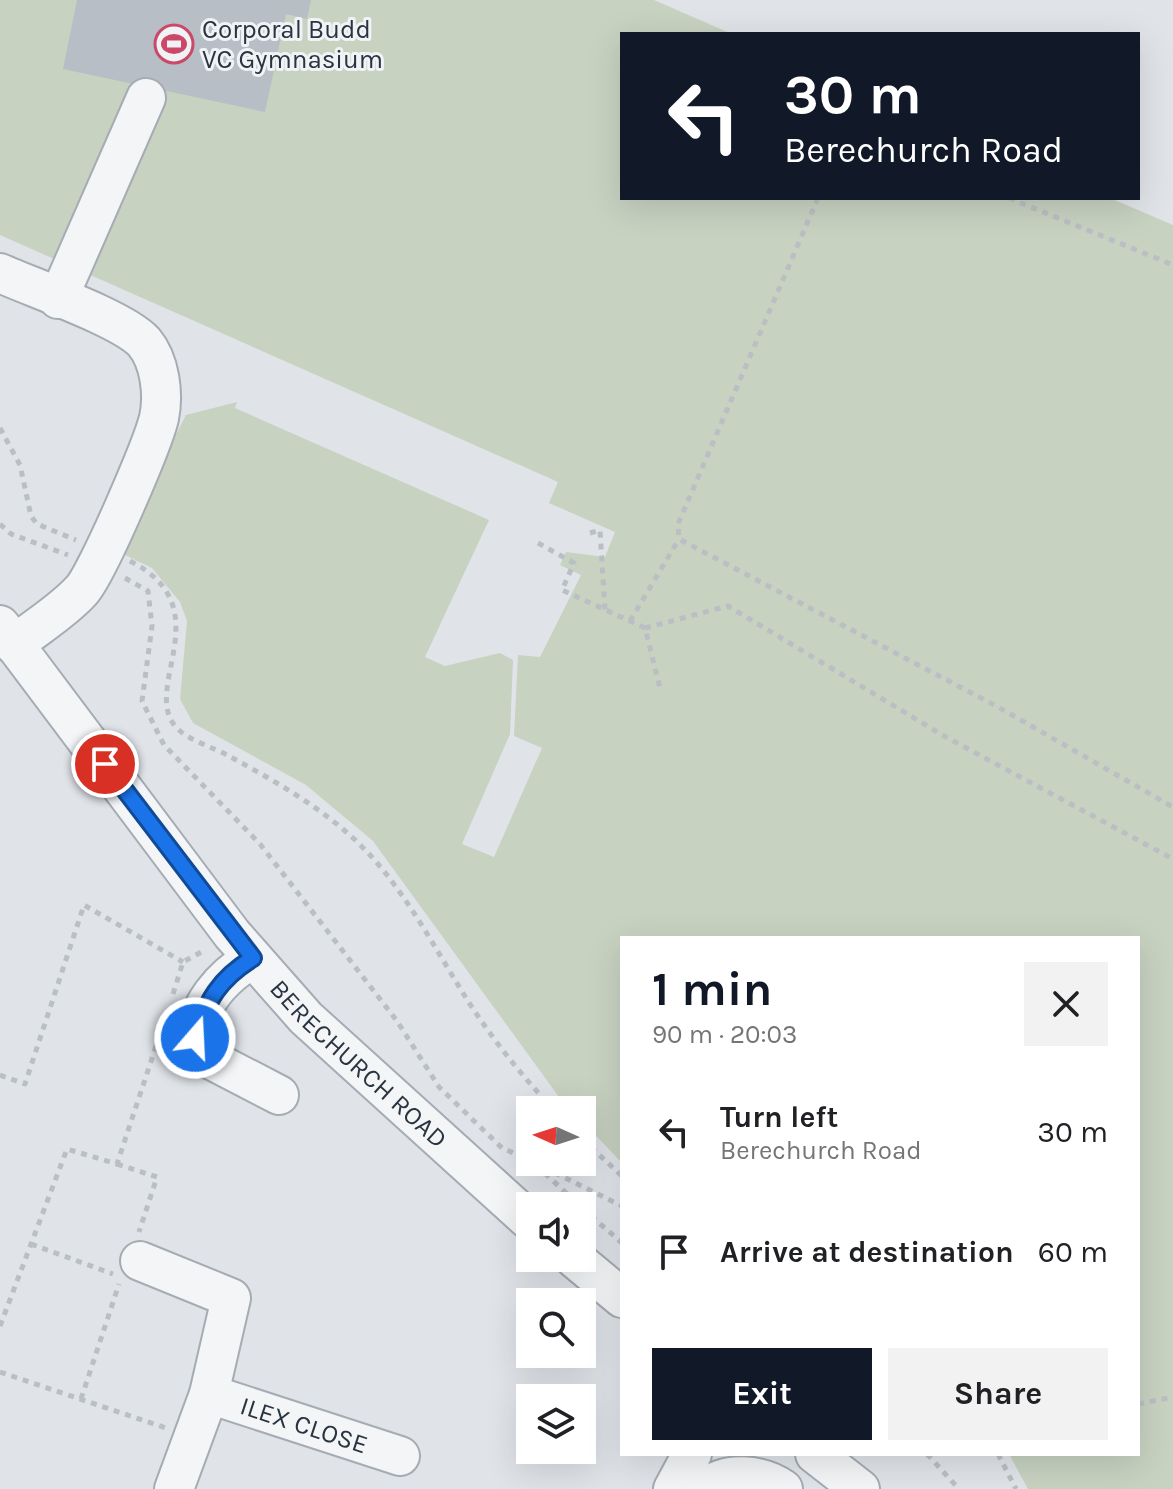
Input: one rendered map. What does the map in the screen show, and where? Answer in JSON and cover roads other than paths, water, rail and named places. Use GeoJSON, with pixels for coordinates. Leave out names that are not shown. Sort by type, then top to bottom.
{"type":"FeatureCollection","features":[{"type":"Feature","properties":{"kind":"street"},"geometry":{"type":"LineString","coordinates":[[58,299],[146,98]]}},
{"type":"Feature","properties":{"kind":"street"},"geometry":{"type":"LineString","coordinates":[[0,273],[124,327],[144,342],[156,365],[161,387],[159,417],[100,557],[82,591],[7,635]]}},
{"type":"Feature","properties":{"kind":"street","name":"BERECHURCH ROAD"},"geometry":{"type":"LineString","coordinates":[[7,635],[242,946],[306,1018],[516,1208]]}},
{"type":"Feature","properties":{"kind":"street"},"geometry":{"type":"LineString","coordinates":[[242,946],[230,973],[212,993],[195,1045],[200,1054],[279,1095]]}},
{"type":"Feature","properties":{"kind":"street","name":"ILEX CLOSE"},"geometry":{"type":"LineString","coordinates":[[131,1269],[231,1298],[209,1394],[174,1489]]}},
{"type":"Feature","properties":{"kind":"street"},"geometry":{"type":"LineString","coordinates":[[591,1272],[620,1296]]}},
{"type":"Feature","properties":{"kind":"street","name":"ILEX CLOSE"},"geometry":{"type":"LineString","coordinates":[[209,1394],[400,1456]]}},
{"type":"Feature","properties":{"kind":"street"},"geometry":{"type":"LineString","coordinates":[[818,1456],[860,1489]]}},
{"type":"Feature","properties":{"kind":"street"},"geometry":{"type":"LineString","coordinates":[[686,1481],[710,1484],[744,1476],[769,1479],[783,1489]]}},
{"type":"Feature","properties":{"kind":"place","name":"Corporal Budd VC Gymnasium"},"geometry":{"type":"Point","coordinates":[174,44]}}]}
